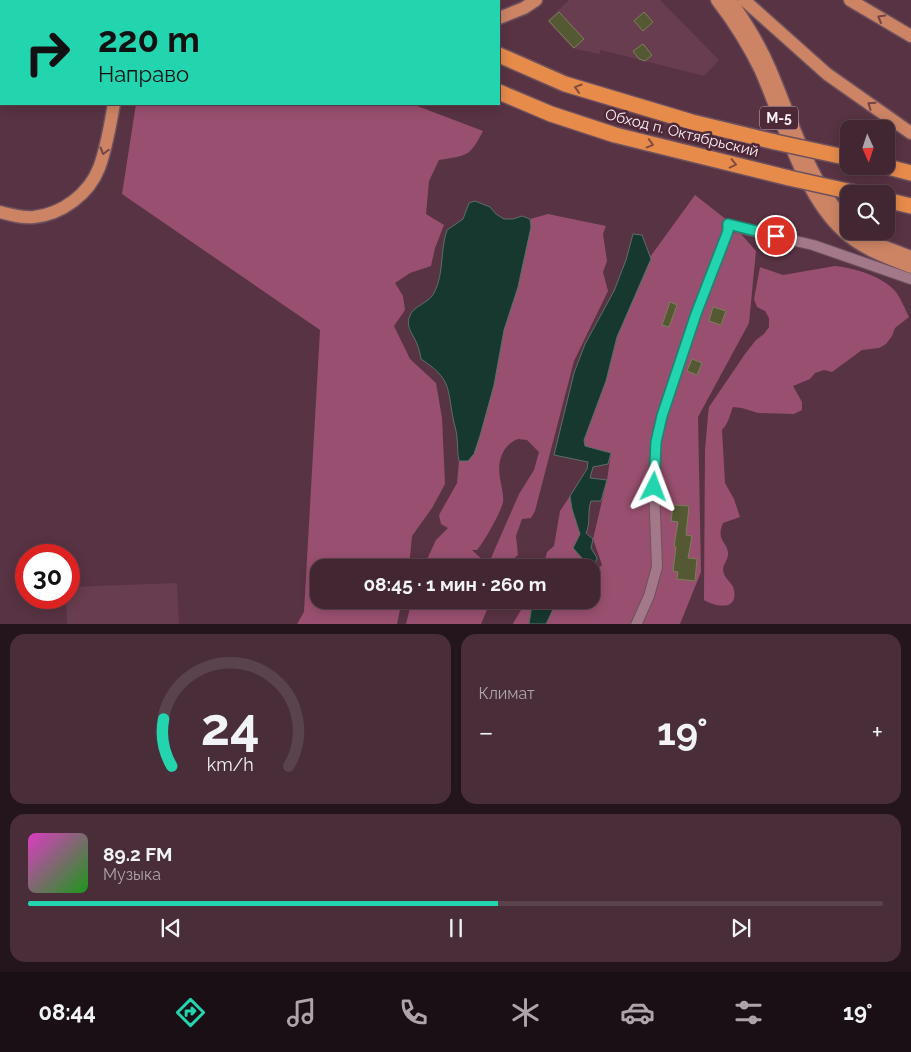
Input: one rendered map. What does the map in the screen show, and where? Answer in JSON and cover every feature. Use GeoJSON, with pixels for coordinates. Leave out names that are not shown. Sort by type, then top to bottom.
{"type":"FeatureCollection","features":[{"type":"Feature","properties":{"kind":"highway","name":"Обход п. Октябрьский"},"geometry":{"type":"LineString","coordinates":[[500,56],[565,84],[692,122],[840,156]]}},
{"type":"Feature","properties":{"kind":"highway","name":"Обход п. Октябрьский"},"geometry":{"type":"LineString","coordinates":[[500,92],[551,114],[615,135],[840,189]]}},
{"type":"Feature","properties":{"kind":"highway"},"geometry":{"type":"LineString","coordinates":[[895,169],[911,173]]}},
{"type":"Feature","properties":{"kind":"highway"},"geometry":{"type":"LineString","coordinates":[[895,202],[911,206]]}},
{"type":"Feature","properties":{"kind":"main road"},"geometry":{"type":"LineString","coordinates":[[500,18],[524,8],[536,0]]}},
{"type":"Feature","properties":{"kind":"main road","name":"М-5"},"geometry":{"type":"LineString","coordinates":[[717,0],[740,31],[760,70],[779,118],[814,195],[828,217],[845,234],[878,254],[911,267]]}},
{"type":"Feature","properties":{"kind":"main road"},"geometry":{"type":"LineString","coordinates":[[730,0],[770,67],[822,191],[840,215]]}},
{"type":"Feature","properties":{"kind":"main road"},"geometry":{"type":"LineString","coordinates":[[744,0],[827,74],[911,133]]}},
{"type":"Feature","properties":{"kind":"main road"},"geometry":{"type":"LineString","coordinates":[[850,0],[911,36]]}},
{"type":"Feature","properties":{"kind":"main road"},"geometry":{"type":"LineString","coordinates":[[0,212],[16,216],[34,217],[52,214],[72,203],[87,188],[98,170],[105,148],[114,105]]}},
{"type":"Feature","properties":{"kind":"main road"},"geometry":{"type":"LineString","coordinates":[[874,240],[911,257]]}},
{"type":"Feature","properties":{"kind":"street"},"geometry":{"type":"LineString","coordinates":[[636,624],[649,596],[657,567],[654,487],[656,442],[662,416],[696,314],[728,231],[728,224],[813,245],[911,279]]}},
{"type":"Feature","properties":{"kind":"shaded area"},"geometry":{"type":"Polygon","coordinates":[[[569,0],[660,0],[719,60],[704,76],[601,50],[599,54],[572,48],[547,21],[569,0]]]}},
{"type":"Feature","properties":{"kind":"shaded area"},"geometry":{"type":"Polygon","coordinates":[[[136,105],[415,105],[483,131],[474,146],[466,154],[439,160],[429,181],[426,214],[444,225],[435,248],[431,266],[410,273],[395,283],[403,296],[405,310],[394,326],[410,359],[436,383],[442,418],[445,484],[432,508],[412,536],[410,559],[310,559],[310,609],[400,609],[397,624],[297,624],[304,612],[320,330],[122,194],[136,105]]]}},
{"type":"Feature","properties":{"kind":"shaded area"},"geometry":{"type":"Polygon","coordinates":[[[695,195],[732,224],[756,251],[749,323],[698,417],[701,572],[680,624],[546,624],[553,609],[600,609],[600,567],[602,565],[593,539],[607,480],[611,453],[585,446],[584,440],[606,381],[617,337],[650,257],[695,195]]]}},
{"type":"Feature","properties":{"kind":"shaded area"},"geometry":{"type":"Polygon","coordinates":[[[475,201],[490,207],[504,219],[522,216],[530,219],[531,227],[518,287],[504,330],[494,385],[480,436],[474,454],[468,461],[459,461],[457,433],[446,384],[438,372],[421,359],[408,322],[414,310],[433,295],[438,284],[447,230],[463,219],[469,203],[475,201]]]}},
{"type":"Feature","properties":{"kind":"shaded area"},"geometry":{"type":"Polygon","coordinates":[[[548,214],[606,226],[603,234],[607,261],[603,272],[608,291],[574,361],[535,511],[531,518],[522,519],[516,536],[518,555],[513,559],[491,559],[519,494],[534,470],[539,452],[527,440],[518,439],[508,445],[500,460],[499,472],[503,496],[502,506],[480,547],[477,550],[472,550],[482,559],[427,559],[436,540],[448,528],[441,524],[439,515],[457,483],[459,461],[468,461],[494,385],[504,330],[518,287],[531,227],[530,219],[548,214]]]}},
{"type":"Feature","properties":{"kind":"shaded area"},"geometry":{"type":"Polygon","coordinates":[[[633,234],[642,235],[651,259],[617,337],[606,381],[584,440],[585,446],[611,453],[608,464],[593,467],[590,478],[607,480],[601,501],[591,501],[586,533],[593,539],[591,548],[597,558],[582,559],[573,548],[580,534],[570,496],[587,469],[588,462],[554,455],[574,373],[585,344],[614,291],[626,260],[633,234]]]}},
{"type":"Feature","properties":{"kind":"shaded area"},"geometry":{"type":"Polygon","coordinates":[[[835,266],[859,271],[883,281],[896,292],[909,317],[895,328],[886,344],[879,348],[862,350],[832,372],[824,370],[815,373],[810,379],[793,386],[802,402],[802,410],[794,414],[758,413],[733,407],[728,422],[722,430],[725,483],[734,499],[740,517],[723,523],[721,538],[728,551],[723,571],[731,583],[734,597],[733,601],[725,606],[714,604],[704,600],[705,450],[709,407],[745,354],[769,327],[769,318],[765,311],[757,307],[754,299],[760,267],[783,275],[835,266]]]}},
{"type":"Feature","properties":{"kind":"shaded area"},"geometry":{"type":"Polygon","coordinates":[[[570,496],[580,535],[573,548],[582,559],[545,559],[547,552],[554,546],[560,511],[570,496]]]}},
{"type":"Feature","properties":{"kind":"shaded area"},"geometry":{"type":"Polygon","coordinates":[[[177,583],[179,624],[67,624],[66,609],[80,609],[80,587],[177,583]]]}},
{"type":"Feature","properties":{"kind":"shaded area"},"geometry":{"type":"Polygon","coordinates":[[[410,609],[487,609],[481,624],[406,624],[410,609]]]}},
{"type":"Feature","properties":{"kind":"shaded area"},"geometry":{"type":"Polygon","coordinates":[[[522,609],[531,609],[529,624],[513,624],[522,609]]]}},
{"type":"Feature","properties":{"kind":"shaded area"},"geometry":{"type":"Polygon","coordinates":[[[531,609],[553,609],[546,624],[529,624],[531,609]]]}},
{"type":"Feature","properties":{"kind":"building"},"geometry":{"type":"Polygon","coordinates":[[[559,12],[584,39],[574,48],[549,21],[559,12]]]}},
{"type":"Feature","properties":{"kind":"building"},"geometry":{"type":"Polygon","coordinates":[[[644,12],[653,22],[643,31],[634,21],[644,12]]]}},
{"type":"Feature","properties":{"kind":"building"},"geometry":{"type":"Polygon","coordinates":[[[643,44],[652,55],[645,61],[639,59],[633,51],[643,44]]]}},
{"type":"Feature","properties":{"kind":"building"},"geometry":{"type":"Polygon","coordinates":[[[670,302],[677,305],[669,327],[662,325],[670,302]]]}},
{"type":"Feature","properties":{"kind":"building"},"geometry":{"type":"Polygon","coordinates":[[[713,307],[726,311],[721,325],[709,321],[713,307]]]}},
{"type":"Feature","properties":{"kind":"building"},"geometry":{"type":"Polygon","coordinates":[[[692,359],[702,363],[697,375],[687,371],[692,359]]]}},
{"type":"Feature","properties":{"kind":"building"},"geometry":{"type":"Polygon","coordinates":[[[673,505],[689,506],[686,535],[692,536],[688,558],[697,559],[695,581],[677,579],[678,572],[673,571],[676,547],[674,546],[678,522],[671,521],[673,505]]]}},
{"type":"Feature","properties":{"kind":"route"},"geometry":{"type":"LineString","coordinates":[[654,487],[656,442],[662,416],[696,314],[728,231],[728,224],[776,236]]}}]}
